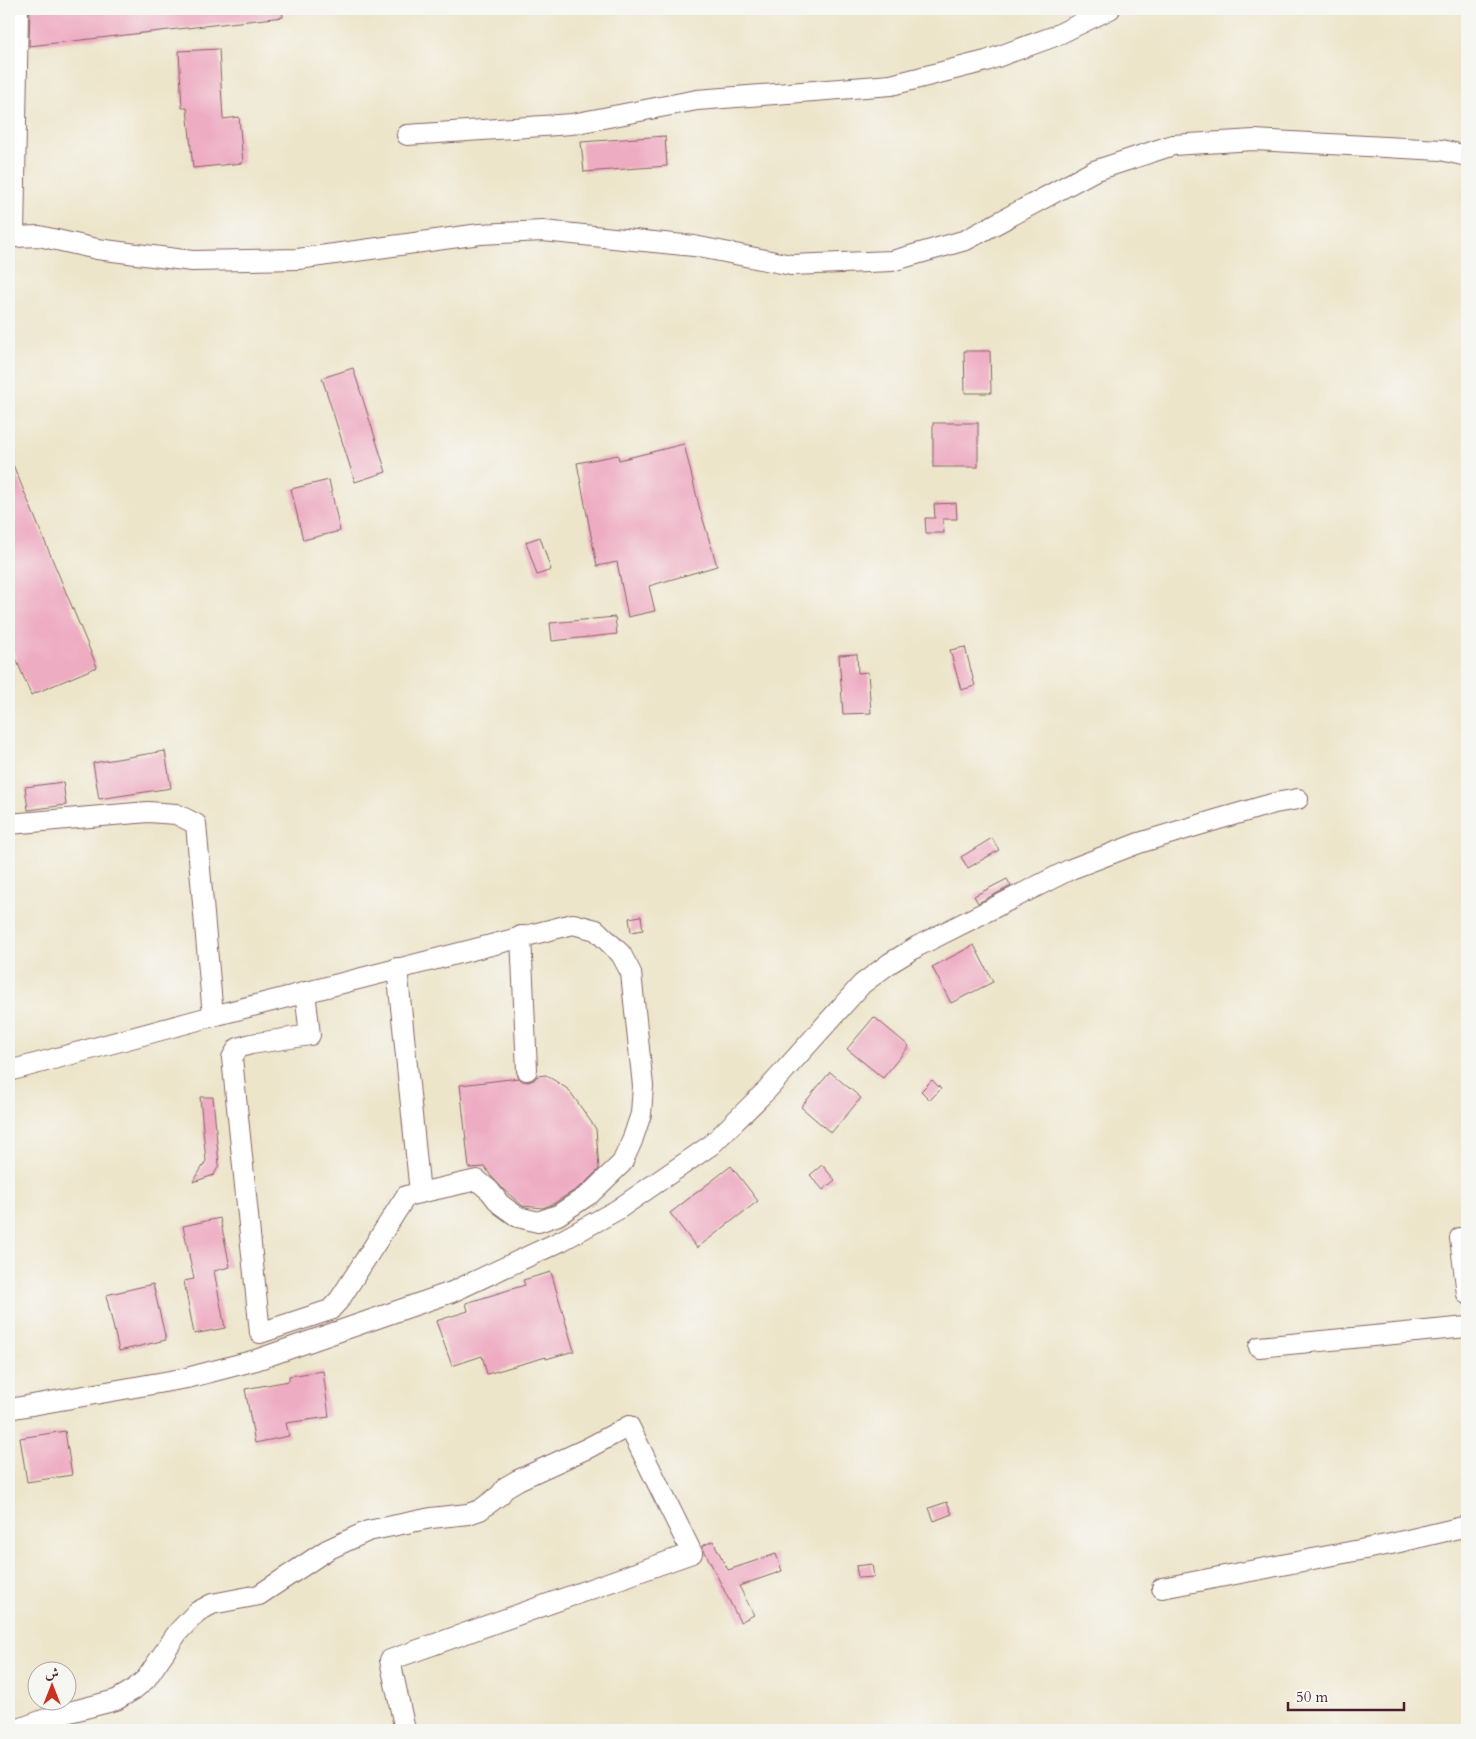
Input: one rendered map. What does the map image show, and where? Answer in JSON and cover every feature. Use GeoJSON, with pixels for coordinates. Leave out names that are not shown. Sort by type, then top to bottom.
{"type":"FeatureCollection","features":[{"type":"Feature","properties":{"kind":"street"},"geometry":{"type":"LineString","coordinates":[[18,9],[12,239],[39,236],[97,249],[192,262],[298,259],[480,234],[543,232],[694,246],[791,265],[892,262],[966,240],[1094,171],[1173,145],[1254,140],[1441,150],[1467,156]]}},
{"type":"Feature","properties":{"kind":"street"},"geometry":{"type":"LineString","coordinates":[[407,135],[572,124],[697,100],[891,84],[986,60],[1055,36],[1110,9]]}},
{"type":"Feature","properties":{"kind":"street"},"geometry":{"type":"LineString","coordinates":[[9,1408],[187,1378],[256,1360],[452,1292],[561,1241],[617,1210],[711,1145],[767,1090],[862,984],[890,963],[918,946],[1071,869],[1156,838],[1275,803],[1298,799]]}},
{"type":"Feature","properties":{"kind":"street"},"geometry":{"type":"LineString","coordinates":[[9,824],[148,812],[176,814],[196,824],[213,1016]]}},
{"type":"Feature","properties":{"kind":"street"},"geometry":{"type":"LineString","coordinates":[[9,1071],[213,1016],[305,992],[397,968],[573,924],[596,930],[621,954],[630,973],[643,1086],[640,1114],[632,1141],[622,1162],[590,1194],[574,1206],[558,1215],[538,1222],[518,1217],[500,1204],[490,1191],[477,1180],[406,1196],[340,1299],[330,1310],[260,1333],[232,1058],[238,1048],[251,1044],[310,1035],[305,992]]}},
{"type":"Feature","properties":{"kind":"street"},"geometry":{"type":"LineString","coordinates":[[521,936],[527,1070]]}},
{"type":"Feature","properties":{"kind":"street"},"geometry":{"type":"LineString","coordinates":[[397,968],[420,1192]]}},
{"type":"Feature","properties":{"kind":"street"},"geometry":{"type":"LineString","coordinates":[[1460,1238],[1467,1294]]}},
{"type":"Feature","properties":{"kind":"street"},"geometry":{"type":"LineString","coordinates":[[1259,1347],[1467,1327]]}},
{"type":"Feature","properties":{"kind":"street"},"geometry":{"type":"LineString","coordinates":[[16,1730],[54,1716],[116,1700],[133,1690],[146,1679],[178,1632],[196,1612],[212,1604],[259,1595],[327,1550],[368,1531],[431,1518],[468,1514],[480,1510],[518,1480],[588,1448],[629,1426],[692,1552],[390,1660],[405,1730]]}},
{"type":"Feature","properties":{"kind":"street"},"geometry":{"type":"LineString","coordinates":[[1162,1588],[1391,1544],[1467,1526]]}},
{"type":"Feature","properties":{"kind":"building"},"geometry":{"type":"Polygon","coordinates":[[[30,9],[282,9],[283,17],[29,46],[30,9]]]}},
{"type":"Feature","properties":{"kind":"building"},"geometry":{"type":"Polygon","coordinates":[[[219,49],[223,119],[239,117],[243,163],[193,168],[187,108],[182,108],[179,51],[219,49]]]}},
{"type":"Feature","properties":{"kind":"building"},"geometry":{"type":"Polygon","coordinates":[[[665,136],[667,166],[584,172],[581,142],[665,136]]]}},
{"type":"Feature","properties":{"kind":"building"},"geometry":{"type":"Polygon","coordinates":[[[964,351],[990,351],[991,393],[965,393],[964,351]]]}},
{"type":"Feature","properties":{"kind":"building"},"geometry":{"type":"Polygon","coordinates":[[[353,368],[386,472],[355,482],[322,378],[353,368]]]}},
{"type":"Feature","properties":{"kind":"building"},"geometry":{"type":"Polygon","coordinates":[[[933,423],[978,423],[978,467],[933,467],[933,423]]]}},
{"type":"Feature","properties":{"kind":"building"},"geometry":{"type":"Polygon","coordinates":[[[684,444],[699,506],[717,566],[649,586],[655,611],[628,617],[617,562],[597,566],[577,463],[618,455],[619,460],[684,444]]]}},
{"type":"Feature","properties":{"kind":"building"},"geometry":{"type":"Polygon","coordinates":[[[9,455],[97,667],[31,695],[9,642],[9,455]]]}},
{"type":"Feature","properties":{"kind":"building"},"geometry":{"type":"Polygon","coordinates":[[[329,480],[340,531],[303,540],[291,489],[329,480]]]}},
{"type":"Feature","properties":{"kind":"building"},"geometry":{"type":"Polygon","coordinates":[[[956,503],[957,519],[943,519],[944,533],[926,533],[925,518],[935,518],[934,504],[956,503]]]}},
{"type":"Feature","properties":{"kind":"building"},"geometry":{"type":"Polygon","coordinates":[[[540,537],[551,570],[537,575],[526,542],[540,537]]]}},
{"type":"Feature","properties":{"kind":"building"},"geometry":{"type":"Polygon","coordinates":[[[615,617],[617,634],[552,641],[550,623],[615,617]]]}},
{"type":"Feature","properties":{"kind":"building"},"geometry":{"type":"Polygon","coordinates":[[[965,647],[975,686],[961,690],[950,650],[965,647]]]}},
{"type":"Feature","properties":{"kind":"building"},"geometry":{"type":"Polygon","coordinates":[[[857,654],[858,673],[868,672],[871,713],[843,714],[839,655],[857,654]]]}},
{"type":"Feature","properties":{"kind":"building"},"geometry":{"type":"Polygon","coordinates":[[[165,751],[171,788],[99,799],[93,763],[165,751]]]}},
{"type":"Feature","properties":{"kind":"building"},"geometry":{"type":"Polygon","coordinates":[[[63,782],[66,805],[28,810],[25,787],[63,782]]]}},
{"type":"Feature","properties":{"kind":"building"},"geometry":{"type":"Polygon","coordinates":[[[992,838],[999,850],[968,868],[961,857],[992,838]]]}},
{"type":"Feature","properties":{"kind":"building"},"geometry":{"type":"Polygon","coordinates":[[[1007,879],[1011,886],[978,903],[974,896],[1007,879]]]}},
{"type":"Feature","properties":{"kind":"building"},"geometry":{"type":"Polygon","coordinates":[[[641,916],[643,930],[631,932],[629,918],[641,916]]]}},
{"type":"Feature","properties":{"kind":"building"},"geometry":{"type":"Polygon","coordinates":[[[974,945],[993,982],[951,1003],[932,967],[974,945]]]}},
{"type":"Feature","properties":{"kind":"building"},"geometry":{"type":"Polygon","coordinates":[[[874,1017],[909,1046],[883,1078],[847,1049],[874,1017]]]}},
{"type":"Feature","properties":{"kind":"building"},"geometry":{"type":"Polygon","coordinates":[[[830,1072],[861,1098],[831,1133],[801,1107],[830,1072]]]}},
{"type":"Feature","properties":{"kind":"building"},"geometry":{"type":"Polygon","coordinates":[[[546,1075],[569,1090],[596,1129],[599,1169],[583,1185],[553,1204],[543,1208],[523,1206],[505,1191],[485,1167],[469,1168],[460,1085],[519,1078],[522,1081],[528,1082],[534,1080],[537,1076],[546,1075]]]}},
{"type":"Feature","properties":{"kind":"building"},"geometry":{"type":"Polygon","coordinates":[[[932,1080],[941,1089],[930,1100],[921,1091],[932,1080]]]}},
{"type":"Feature","properties":{"kind":"building"},"geometry":{"type":"Polygon","coordinates":[[[200,1097],[213,1097],[219,1165],[214,1175],[193,1182],[206,1161],[200,1097]]]}},
{"type":"Feature","properties":{"kind":"building"},"geometry":{"type":"Polygon","coordinates":[[[822,1165],[835,1180],[823,1190],[810,1175],[822,1165]]]}},
{"type":"Feature","properties":{"kind":"building"},"geometry":{"type":"Polygon","coordinates":[[[731,1166],[758,1201],[697,1248],[670,1213],[731,1166]]]}},
{"type":"Feature","properties":{"kind":"building"},"geometry":{"type":"Polygon","coordinates":[[[220,1218],[230,1267],[214,1271],[225,1328],[194,1334],[184,1281],[194,1279],[183,1226],[220,1218]]]}},
{"type":"Feature","properties":{"kind":"building"},"geometry":{"type":"Polygon","coordinates":[[[551,1272],[574,1351],[487,1374],[482,1356],[452,1366],[436,1321],[468,1311],[466,1303],[525,1285],[523,1280],[551,1272]]]}},
{"type":"Feature","properties":{"kind":"building"},"geometry":{"type":"Polygon","coordinates":[[[153,1284],[166,1340],[119,1351],[106,1295],[153,1284]]]}},
{"type":"Feature","properties":{"kind":"building"},"geometry":{"type":"Polygon","coordinates":[[[323,1371],[329,1417],[286,1423],[289,1436],[255,1443],[245,1389],[289,1381],[289,1376],[323,1371]]]}},
{"type":"Feature","properties":{"kind":"building"},"geometry":{"type":"Polygon","coordinates":[[[65,1431],[72,1475],[27,1482],[20,1438],[65,1431]]]}},
{"type":"Feature","properties":{"kind":"building"},"geometry":{"type":"Polygon","coordinates":[[[947,1502],[952,1514],[934,1521],[929,1508],[947,1502]]]}},
{"type":"Feature","properties":{"kind":"building"},"geometry":{"type":"Polygon","coordinates":[[[713,1541],[728,1570],[776,1554],[782,1571],[739,1586],[754,1615],[740,1622],[702,1546],[713,1541]]]}},
{"type":"Feature","properties":{"kind":"building"},"geometry":{"type":"Polygon","coordinates":[[[872,1564],[874,1577],[858,1578],[856,1566],[872,1564]]]}}]}
